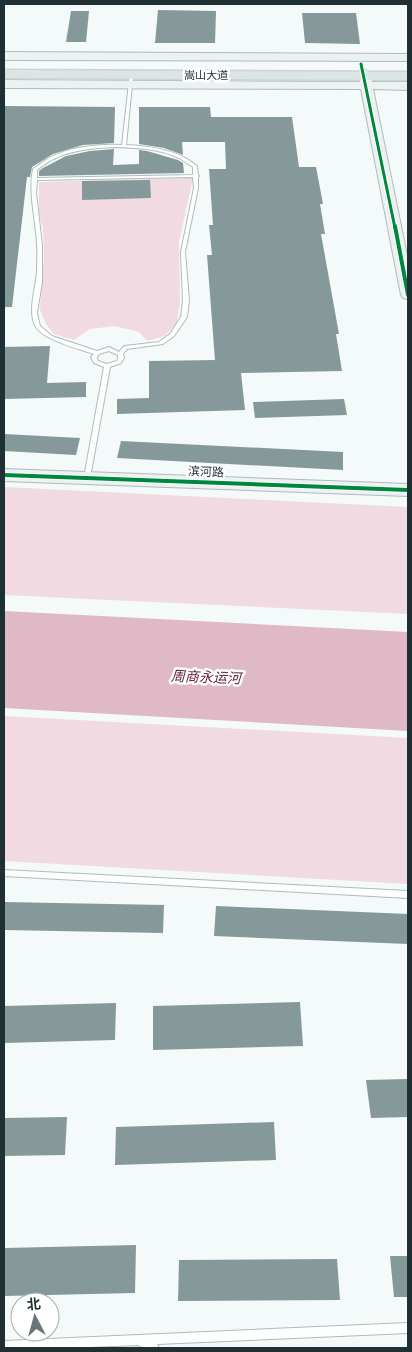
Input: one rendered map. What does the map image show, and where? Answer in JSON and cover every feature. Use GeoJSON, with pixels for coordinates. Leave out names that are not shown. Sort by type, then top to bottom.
{"type":"FeatureCollection","features":[{"type":"Feature","properties":{"kind":"main road","name":"嵩山大道"},"geometry":{"type":"LineString","coordinates":[[4,64],[408,76]]}},
{"type":"Feature","properties":{"kind":"main road","name":"嵩山大道"},"geometry":{"type":"LineString","coordinates":[[4,74],[130,80],[365,75],[408,64]]}},
{"type":"Feature","properties":{"kind":"street"},"geometry":{"type":"LineString","coordinates":[[4,56],[408,58]]}},
{"type":"Feature","properties":{"kind":"street"},"geometry":{"type":"LineString","coordinates":[[408,86],[365,75],[408,296]]}},
{"type":"Feature","properties":{"kind":"street"},"geometry":{"type":"LineString","coordinates":[[4,84],[130,80]]}},
{"type":"Feature","properties":{"kind":"street","name":"滨河路"},"geometry":{"type":"LineString","coordinates":[[4,475],[408,490]]}},
{"type":"Feature","properties":{"kind":"lane"},"geometry":{"type":"LineString","coordinates":[[124,147],[130,80]]}},
{"type":"Feature","properties":{"kind":"lane"},"geometry":{"type":"LineString","coordinates":[[97,353],[94,357],[96,362],[107,366],[119,362],[120,354],[124,348],[160,343],[172,335],[184,317],[186,300],[183,252],[197,176],[195,166],[186,158],[151,149],[124,147],[94,148],[56,156],[42,162],[35,170],[34,180],[40,246],[39,282],[34,303],[34,313],[38,327],[50,336],[97,353],[109,349],[120,354]]}},
{"type":"Feature","properties":{"kind":"lane"},"geometry":{"type":"LineString","coordinates":[[34,180],[197,176]]}},
{"type":"Feature","properties":{"kind":"lane"},"geometry":{"type":"LineString","coordinates":[[87,478],[107,366]]}},
{"type":"Feature","properties":{"kind":"lane"},"geometry":{"type":"LineString","coordinates":[[4,873],[408,895]]}},
{"type":"Feature","properties":{"kind":"lane"},"geometry":{"type":"LineString","coordinates":[[4,1346],[408,1328]]}},
{"type":"Feature","properties":{"kind":"lane"},"geometry":{"type":"LineString","coordinates":[[139,1340],[154,1348]]}},
{"type":"Feature","properties":{"kind":"shaded area"},"geometry":{"type":"Polygon","coordinates":[[[193,178],[179,242],[180,300],[177,322],[165,336],[147,341],[139,332],[115,326],[90,329],[74,340],[54,334],[46,324],[40,310],[44,255],[43,229],[39,213],[39,182],[193,178]]]}},
{"type":"Feature","properties":{"kind":"shaded area"},"geometry":{"type":"Polygon","coordinates":[[[4,487],[408,507],[408,614],[4,595],[4,487]]]}},
{"type":"Feature","properties":{"kind":"shaded area"},"geometry":{"type":"Polygon","coordinates":[[[4,716],[408,738],[408,884],[4,861],[4,716]]]}},
{"type":"Feature","properties":{"kind":"water","name":"周商永运河"},"geometry":{"type":"Polygon","coordinates":[[[4,611],[408,632],[408,731],[4,708],[4,611]]]}},
{"type":"Feature","properties":{"kind":"building"},"geometry":{"type":"Polygon","coordinates":[[[158,10],[216,11],[215,43],[155,43],[158,10]]]}},
{"type":"Feature","properties":{"kind":"building"},"geometry":{"type":"Polygon","coordinates":[[[71,11],[89,11],[86,42],[66,42],[71,11]]]}},
{"type":"Feature","properties":{"kind":"building"},"geometry":{"type":"Polygon","coordinates":[[[302,13],[356,13],[360,44],[305,43],[302,13]]]}},
{"type":"Feature","properties":{"kind":"building"},"geometry":{"type":"Polygon","coordinates":[[[4,106],[115,107],[114,143],[83,145],[53,154],[32,167],[30,177],[27,177],[12,307],[4,307],[4,106]]]}},
{"type":"Feature","properties":{"kind":"building"},"geometry":{"type":"Polygon","coordinates":[[[139,107],[210,107],[211,117],[292,117],[299,167],[316,167],[323,204],[320,204],[325,234],[321,234],[339,334],[336,334],[342,371],[241,373],[245,410],[117,414],[117,399],[149,398],[149,361],[215,360],[207,255],[212,255],[209,225],[213,225],[209,169],[226,169],[225,142],[182,142],[183,155],[164,148],[139,144],[139,107]]]}},
{"type":"Feature","properties":{"kind":"building"},"geometry":{"type":"Polygon","coordinates":[[[114,149],[113,165],[139,164],[139,150],[178,160],[183,163],[184,173],[39,176],[39,171],[43,168],[66,156],[114,149]]]}},
{"type":"Feature","properties":{"kind":"building"},"geometry":{"type":"Polygon","coordinates":[[[150,180],[151,198],[82,200],[82,181],[150,180]]]}},
{"type":"Feature","properties":{"kind":"building"},"geometry":{"type":"Polygon","coordinates":[[[50,346],[47,383],[86,382],[86,397],[4,399],[4,347],[50,346]]]}},
{"type":"Feature","properties":{"kind":"building"},"geometry":{"type":"Polygon","coordinates":[[[344,399],[347,415],[255,418],[253,402],[344,399]]]}},
{"type":"Feature","properties":{"kind":"building"},"geometry":{"type":"Polygon","coordinates":[[[4,434],[80,438],[76,455],[4,451],[4,434]]]}},
{"type":"Feature","properties":{"kind":"building"},"geometry":{"type":"Polygon","coordinates":[[[121,441],[343,452],[343,470],[117,458],[121,441]]]}},
{"type":"Feature","properties":{"kind":"building"},"geometry":{"type":"Polygon","coordinates":[[[4,902],[164,905],[163,933],[4,930],[4,902]]]}},
{"type":"Feature","properties":{"kind":"building"},"geometry":{"type":"Polygon","coordinates":[[[216,906],[408,914],[408,944],[214,936],[216,906]]]}},
{"type":"Feature","properties":{"kind":"building"},"geometry":{"type":"Polygon","coordinates":[[[300,1002],[303,1046],[153,1050],[153,1006],[300,1002]]]}},
{"type":"Feature","properties":{"kind":"building"},"geometry":{"type":"Polygon","coordinates":[[[116,1003],[115,1040],[4,1043],[4,1006],[116,1003]]]}},
{"type":"Feature","properties":{"kind":"building"},"geometry":{"type":"Polygon","coordinates":[[[408,1079],[408,1117],[371,1118],[366,1080],[408,1079]]]}},
{"type":"Feature","properties":{"kind":"building"},"geometry":{"type":"Polygon","coordinates":[[[67,1117],[65,1155],[4,1156],[4,1118],[67,1117]]]}},
{"type":"Feature","properties":{"kind":"building"},"geometry":{"type":"Polygon","coordinates":[[[274,1122],[276,1160],[115,1165],[116,1127],[274,1122]]]}},
{"type":"Feature","properties":{"kind":"building"},"geometry":{"type":"Polygon","coordinates":[[[136,1245],[135,1293],[60,1295],[60,1292],[10,1292],[10,1296],[4,1296],[4,1248],[136,1245]]]}},
{"type":"Feature","properties":{"kind":"building"},"geometry":{"type":"Polygon","coordinates":[[[390,1256],[408,1256],[408,1297],[394,1297],[390,1256]]]}},
{"type":"Feature","properties":{"kind":"building"},"geometry":{"type":"Polygon","coordinates":[[[337,1259],[340,1300],[178,1301],[179,1260],[337,1259]]]}},
{"type":"Feature","properties":{"kind":"cycle path"},"geometry":{"type":"LineString","coordinates":[[361,64],[365,76],[408,295]]}},
{"type":"Feature","properties":{"kind":"cycle path"},"geometry":{"type":"LineString","coordinates":[[4,475],[408,490]]}}]}
